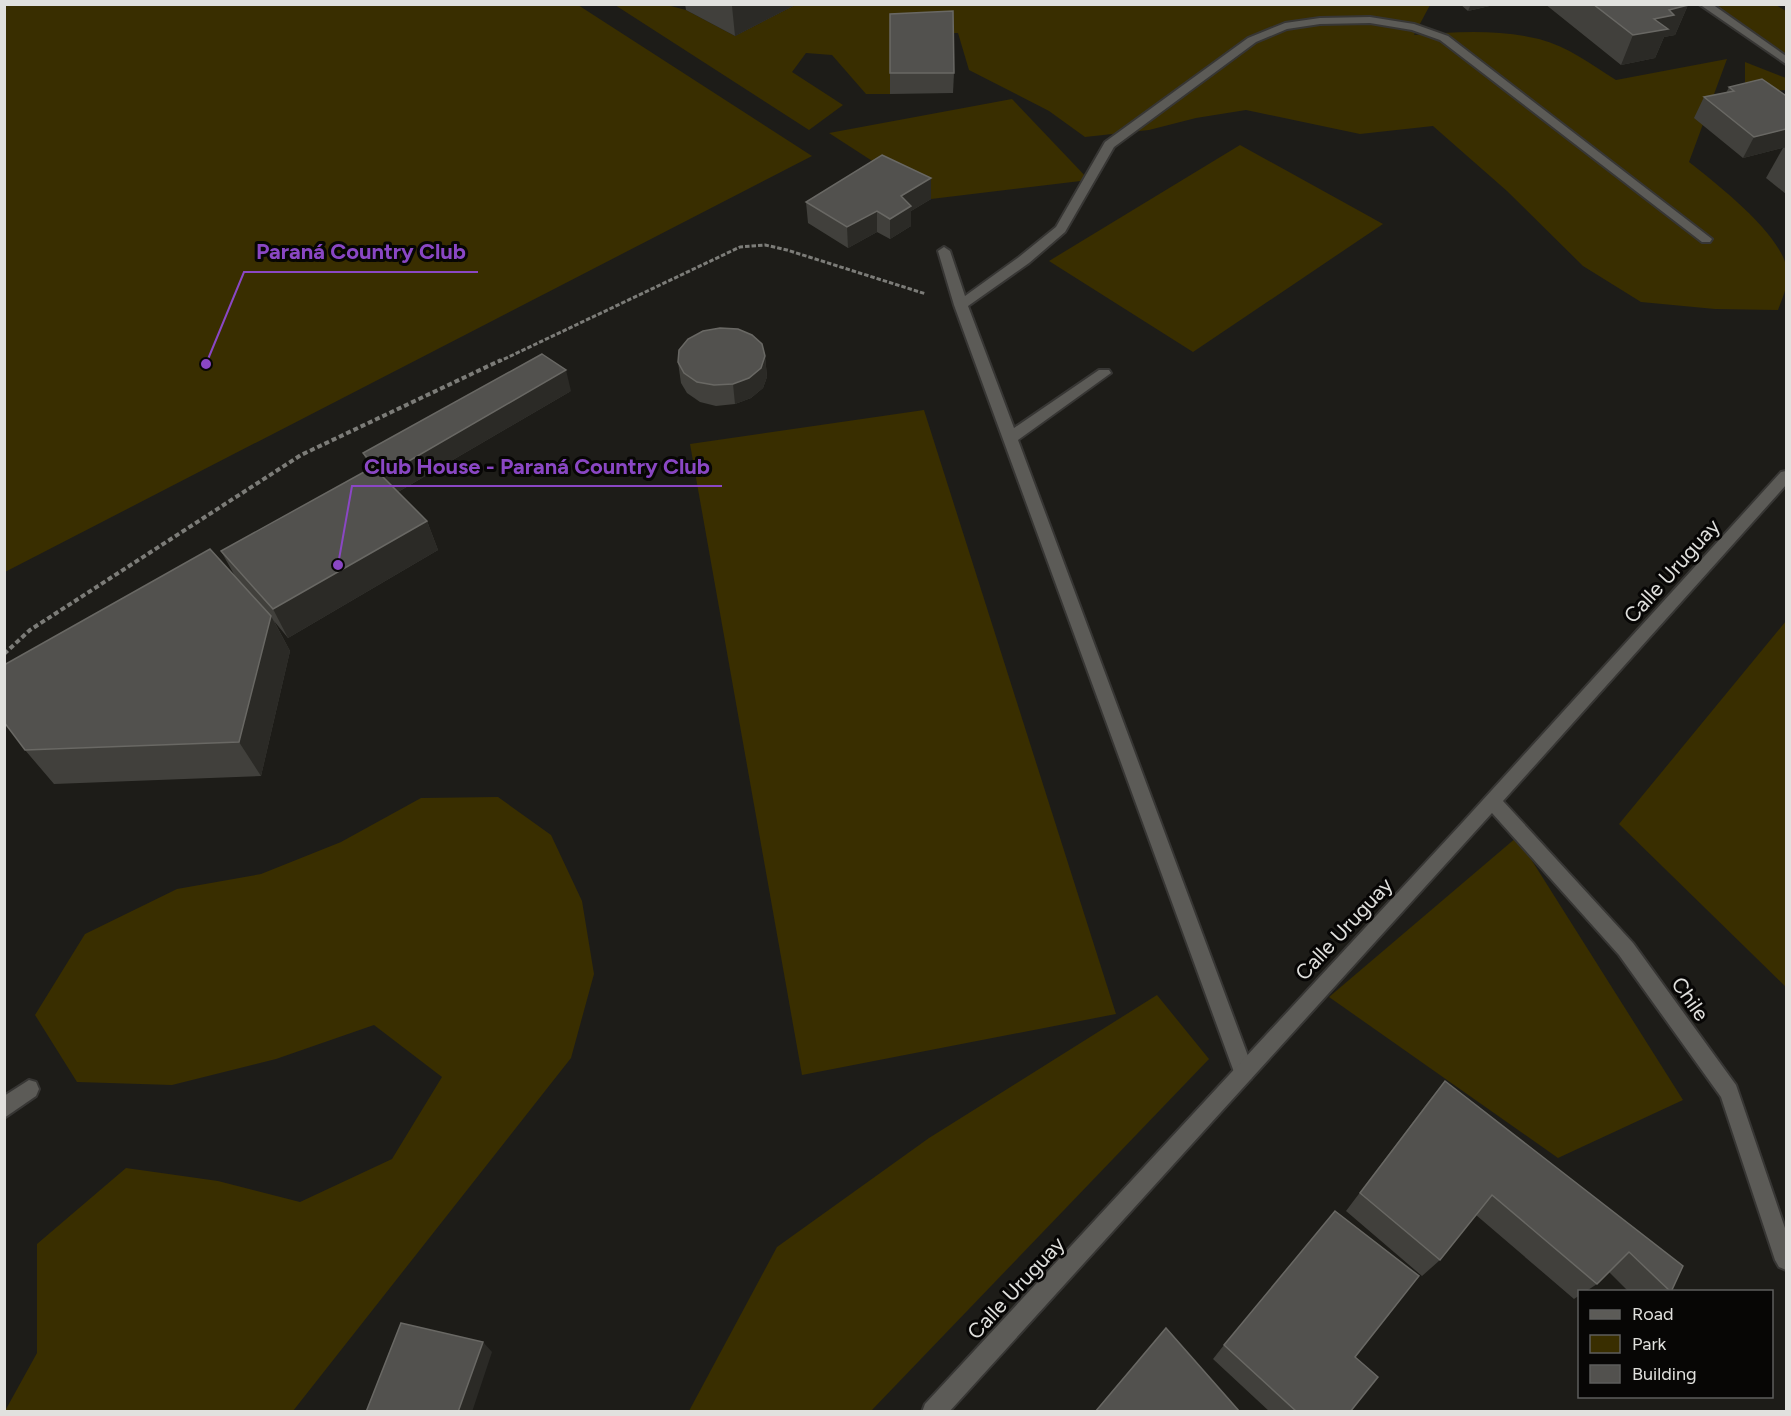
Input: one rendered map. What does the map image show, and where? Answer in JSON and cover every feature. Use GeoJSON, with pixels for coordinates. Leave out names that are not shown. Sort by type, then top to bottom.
{"type":"FeatureCollection","features":[{"type":"Feature","properties":{"kind":"street"},"geometry":{"type":"LineString","coordinates":[[1704,4],[1786,61]]}},
{"type":"Feature","properties":{"kind":"street"},"geometry":{"type":"LineString","coordinates":[[961,305],[1024,260],[1061,229],[1109,145],[1252,40],[1286,26],[1320,21],[1370,20],[1414,27],[1444,38],[1706,239]]}},
{"type":"Feature","properties":{"kind":"street"},"geometry":{"type":"LineString","coordinates":[[944,250],[961,305],[1244,1072]]}},
{"type":"Feature","properties":{"kind":"street"},"geometry":{"type":"LineString","coordinates":[[1010,438],[1104,373]]}},
{"type":"Feature","properties":{"kind":"street","name":"Calle Uruguay"},"geometry":{"type":"LineString","coordinates":[[933,1412],[1494,803],[1786,477]]}},
{"type":"Feature","properties":{"kind":"street","name":"Chile"},"geometry":{"type":"LineString","coordinates":[[1494,803],[1626,949],[1729,1092],[1786,1260]]}},
{"type":"Feature","properties":{"kind":"street"},"geometry":{"type":"LineString","coordinates":[[4,1109],[29,1089]]}},
{"type":"Feature","properties":{"kind":"path"},"geometry":{"type":"LineString","coordinates":[[4,654],[30,630],[301,455],[740,247],[755,244],[780,246],[832,266],[961,305]]}},
{"type":"Feature","properties":{"kind":"green space"},"geometry":{"type":"Polygon","coordinates":[[[5,4],[578,5],[812,156],[5,572],[5,4]]]}},
{"type":"Feature","properties":{"kind":"green space"},"geometry":{"type":"Polygon","coordinates":[[[797,4],[1430,5],[1414,35],[1460,32],[1492,33],[1539,39],[1569,51],[1616,80],[1727,59],[1689,162],[1745,209],[1771,238],[1786,265],[1788,276],[1786,288],[1778,310],[1715,309],[1641,302],[1583,266],[1507,191],[1433,126],[1360,134],[1246,110],[1196,118],[1149,130],[1085,137],[1049,111],[969,70],[958,33],[890,34],[890,94],[866,94],[832,55],[806,53],[792,72],[843,105],[809,130],[615,5],[667,5],[686,10],[735,36],[797,4]]]}},
{"type":"Feature","properties":{"kind":"green space"},"geometry":{"type":"Polygon","coordinates":[[[1699,5],[1776,5],[1786,11],[1786,59],[1699,5]]]}},
{"type":"Feature","properties":{"kind":"green space"},"geometry":{"type":"Polygon","coordinates":[[[1745,62],[1786,78],[1786,90],[1745,93],[1745,62]]]}},
{"type":"Feature","properties":{"kind":"green space"},"geometry":{"type":"Polygon","coordinates":[[[1012,99],[1089,180],[931,199],[829,133],[1012,99]]]}},
{"type":"Feature","properties":{"kind":"green space"},"geometry":{"type":"Polygon","coordinates":[[[1240,145],[1383,224],[1193,352],[1049,261],[1240,145]]]}},
{"type":"Feature","properties":{"kind":"green space"},"geometry":{"type":"Polygon","coordinates":[[[924,410],[1116,1014],[802,1075],[690,444],[924,410]]]}},
{"type":"Feature","properties":{"kind":"green space"},"geometry":{"type":"Polygon","coordinates":[[[1786,621],[1786,987],[1619,824],[1786,621]]]}},
{"type":"Feature","properties":{"kind":"green space"},"geometry":{"type":"Polygon","coordinates":[[[498,797],[551,835],[582,901],[594,974],[571,1058],[293,1411],[5,1411],[37,1353],[37,1244],[126,1168],[218,1181],[300,1202],[392,1159],[442,1077],[374,1025],[276,1059],[172,1085],[77,1082],[35,1015],[85,934],[177,889],[261,874],[341,842],[421,798],[498,797]]]}},
{"type":"Feature","properties":{"kind":"green space"},"geometry":{"type":"Polygon","coordinates":[[[1517,837],[1683,1100],[1558,1158],[1329,997],[1517,837]]]}},
{"type":"Feature","properties":{"kind":"green space"},"geometry":{"type":"Polygon","coordinates":[[[1157,995],[1209,1059],[871,1411],[689,1411],[777,1247],[929,1138],[1157,995]]]}},
{"type":"Feature","properties":{"kind":"building"},"geometry":{"type":"Polygon","coordinates":[[[1593,4],[1688,5],[1669,10],[1674,15],[1654,19],[1668,29],[1633,35],[1593,4]]]}},
{"type":"Feature","properties":{"kind":"building"},"geometry":{"type":"Polygon","coordinates":[[[953,11],[954,73],[890,73],[890,14],[953,11]]]}},
{"type":"Feature","properties":{"kind":"building"},"geometry":{"type":"Polygon","coordinates":[[[1762,79],[1786,94],[1786,129],[1754,137],[1704,97],[1734,91],[1729,87],[1762,79]]]}},
{"type":"Feature","properties":{"kind":"building"},"geometry":{"type":"Polygon","coordinates":[[[882,155],[931,178],[901,196],[911,206],[890,219],[877,211],[847,227],[806,202],[882,155]]]}},
{"type":"Feature","properties":{"kind":"building"},"geometry":{"type":"Polygon","coordinates":[[[720,328],[738,329],[752,335],[762,344],[765,356],[761,368],[749,378],[733,384],[714,385],[697,382],[684,373],[678,362],[679,350],[688,339],[703,331],[720,328]]]}},
{"type":"Feature","properties":{"kind":"building"},"geometry":{"type":"Polygon","coordinates":[[[542,354],[566,370],[383,476],[363,453],[542,354]]]}},
{"type":"Feature","properties":{"kind":"building"},"geometry":{"type":"Polygon","coordinates":[[[373,467],[427,521],[273,609],[221,551],[373,467]]]}},
{"type":"Feature","properties":{"kind":"building"},"geometry":{"type":"Polygon","coordinates":[[[210,549],[271,616],[239,742],[25,750],[4,722],[4,665],[210,549]]]}},
{"type":"Feature","properties":{"kind":"building"},"geometry":{"type":"Polygon","coordinates":[[[1445,1081],[1683,1266],[1672,1290],[1669,1290],[1629,1252],[1597,1284],[1492,1195],[1440,1260],[1360,1193],[1445,1081]]]}},
{"type":"Feature","properties":{"kind":"building"},"geometry":{"type":"Polygon","coordinates":[[[1335,1211],[1419,1276],[1355,1357],[1378,1377],[1350,1412],[1297,1412],[1224,1345],[1335,1211]]]}},
{"type":"Feature","properties":{"kind":"building"},"geometry":{"type":"Polygon","coordinates":[[[401,1323],[483,1342],[458,1412],[366,1412],[401,1323]]]}},
{"type":"Feature","properties":{"kind":"building"},"geometry":{"type":"Polygon","coordinates":[[[1166,1328],[1240,1412],[1095,1412],[1166,1328]]]}},
{"type":"Feature","properties":{"kind":"place","name":"Paraná Country Club"},"geometry":{"type":"Point","coordinates":[206,364]}},
{"type":"Feature","properties":{"kind":"place","name":"Club House - Paraná Country Club"},"geometry":{"type":"Point","coordinates":[338,565]}}]}
